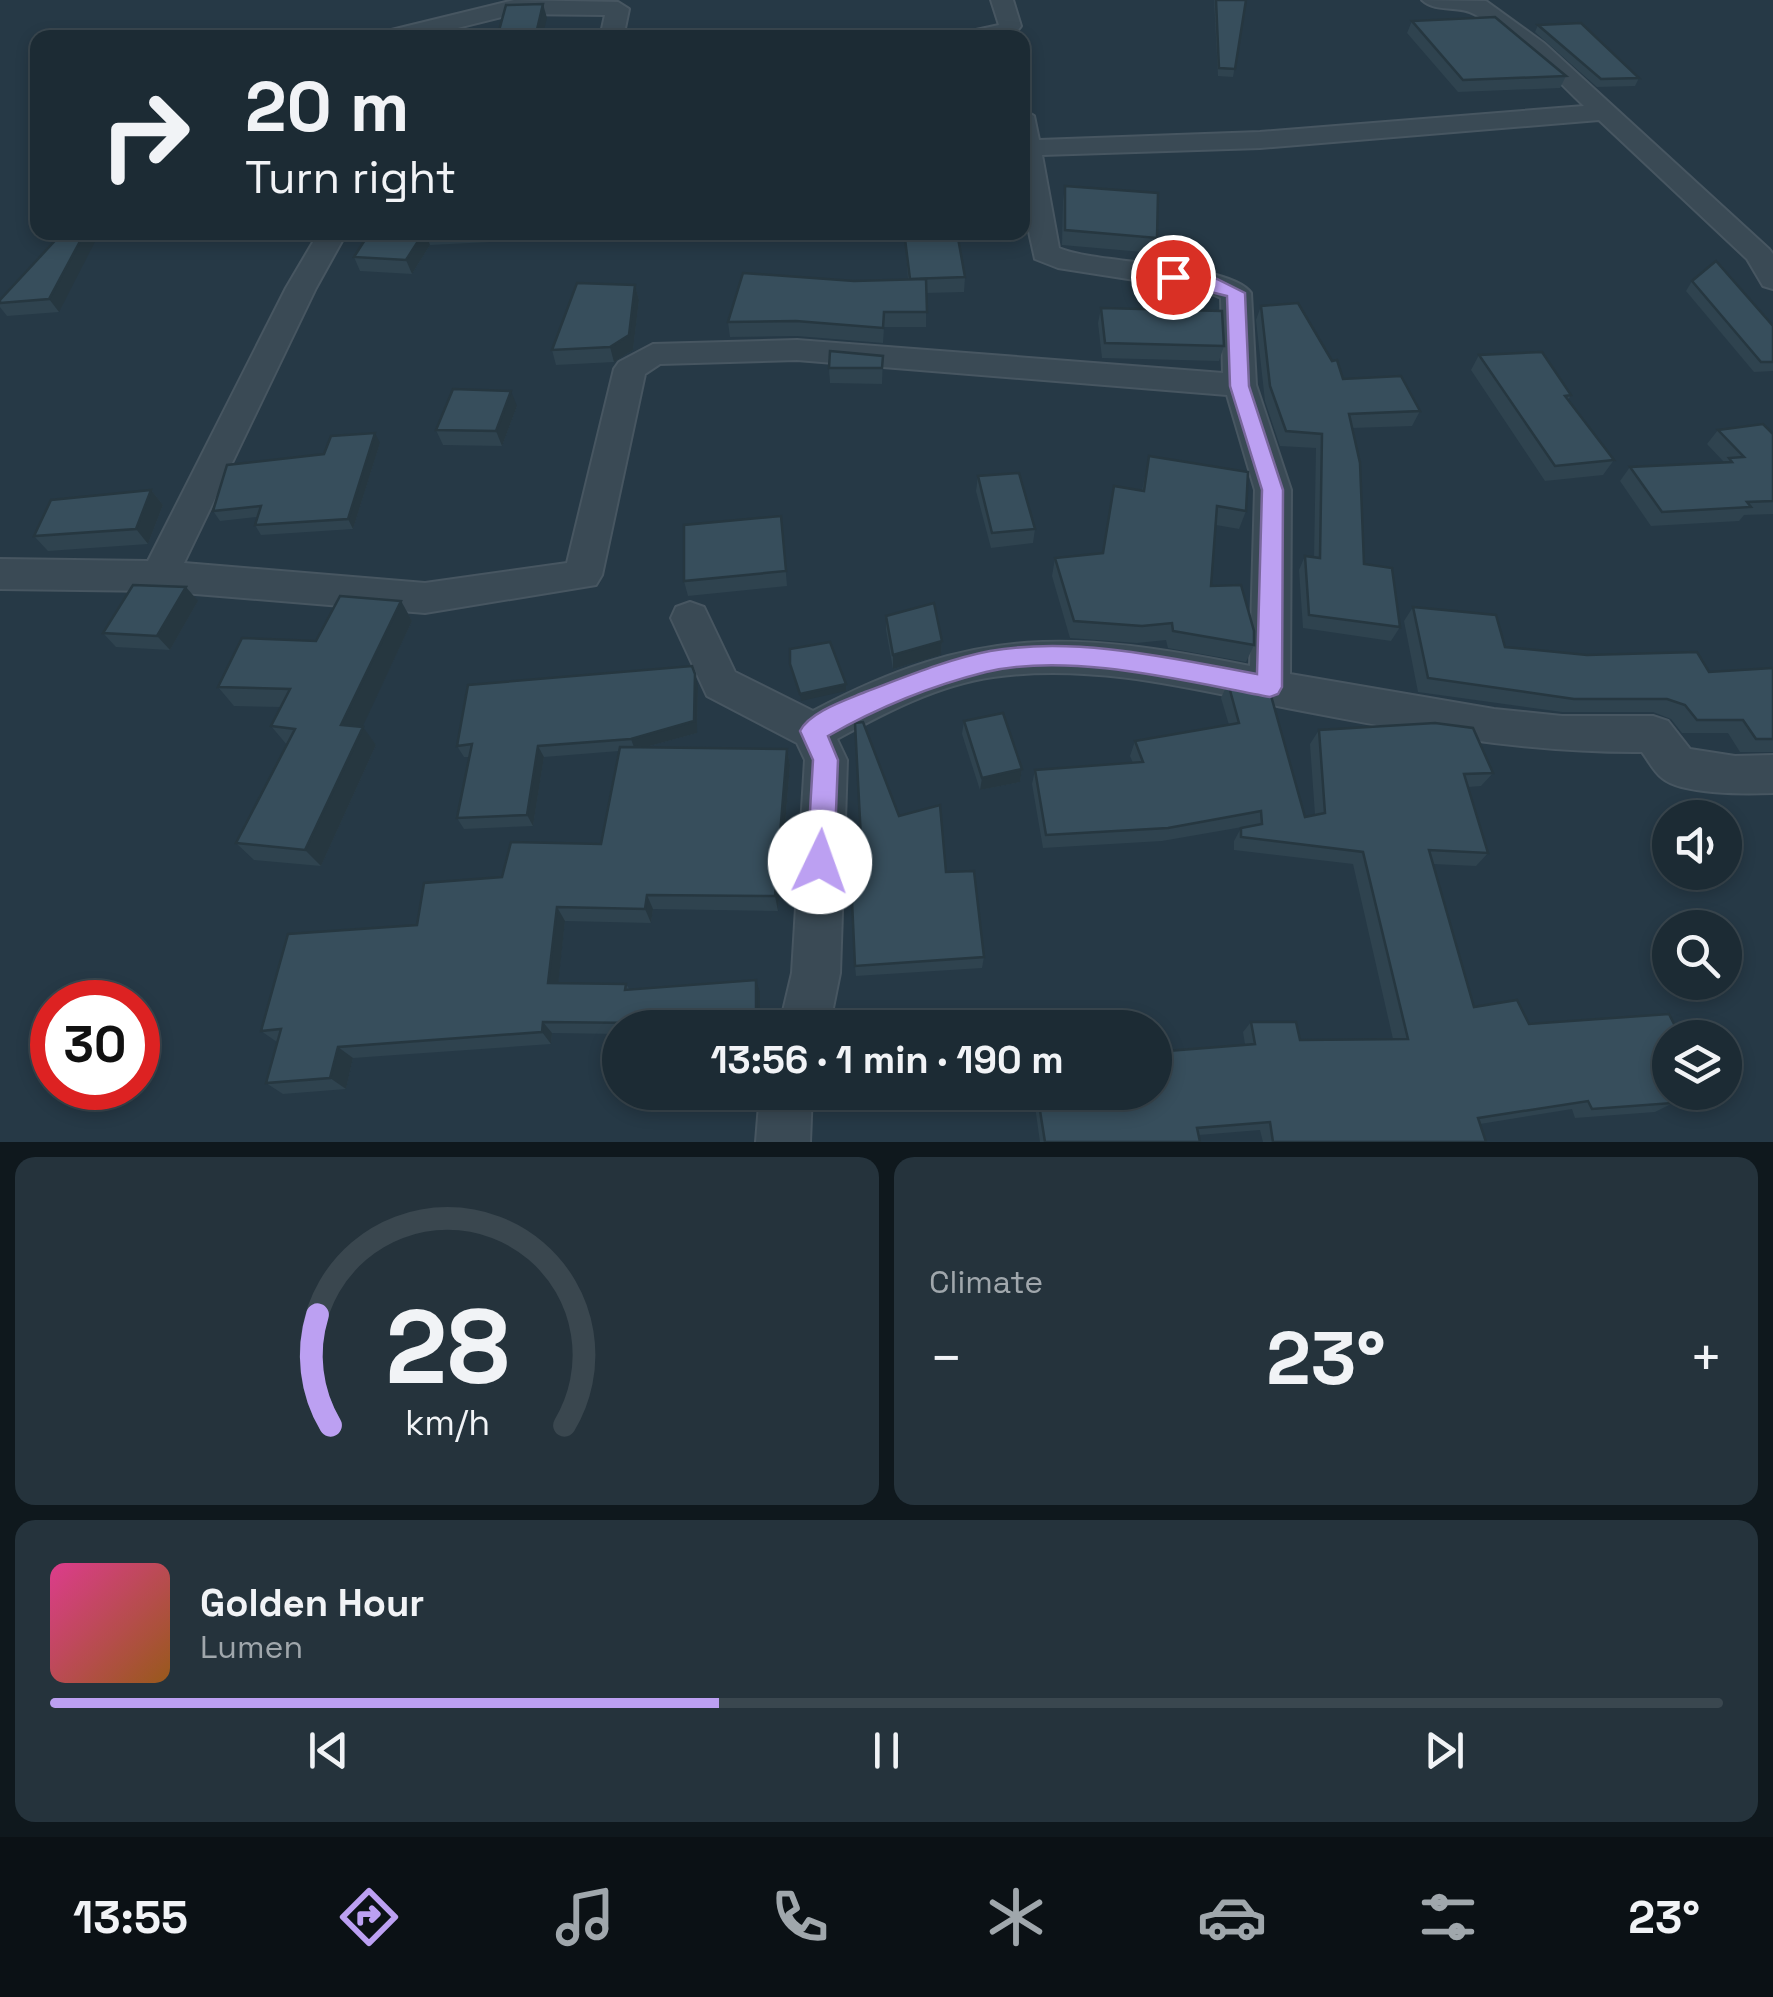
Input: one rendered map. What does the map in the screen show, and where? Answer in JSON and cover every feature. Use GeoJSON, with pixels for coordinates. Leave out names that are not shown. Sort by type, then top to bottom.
{"type":"FeatureCollection","features":[{"type":"Feature","properties":{"kind":"street"},"geometry":{"type":"LineString","coordinates":[[1002,0],[1010,26],[1007,30]]}},
{"type":"Feature","properties":{"kind":"street"},"geometry":{"type":"LineString","coordinates":[[1433,0],[1477,3],[1536,48],[1759,255],[1773,280]]}},
{"type":"Feature","properties":{"kind":"street"},"geometry":{"type":"LineString","coordinates":[[421,30],[514,8],[618,9],[613,30]]}},
{"type":"Feature","properties":{"kind":"street"},"geometry":{"type":"LineString","coordinates":[[1030,148],[1260,140],[1606,112]]}},
{"type":"Feature","properties":{"kind":"street"},"geometry":{"type":"LineString","coordinates":[[1030,170],[1045,252],[1058,259],[1211,283],[1236,293],[1240,386],[1273,490],[1270,687]]}},
{"type":"Feature","properties":{"kind":"street"},"geometry":{"type":"LineString","coordinates":[[160,576],[301,288],[328,240]]}},
{"type":"Feature","properties":{"kind":"street"},"geometry":{"type":"LineString","coordinates":[[0,574],[160,576],[425,598],[584,575],[630,370],[653,354],[796,350],[1240,386]]}},
{"type":"Feature","properties":{"kind":"street"},"geometry":{"type":"LineString","coordinates":[[690,618],[721,684],[813,731],[826,760],[816,973],[808,1010]]}},
{"type":"Feature","properties":{"kind":"street"},"geometry":{"type":"LineString","coordinates":[[813,731],[858,706],[911,685],[988,662],[1060,656],[1187,671],[1408,712],[1559,734],[1653,734],[1678,766],[1735,776],[1773,774]]}},
{"type":"Feature","properties":{"kind":"street"},"geometry":{"type":"LineString","coordinates":[[783,1142],[785,1110]]}},
{"type":"Feature","properties":{"kind":"building"},"geometry":{"type":"Polygon","coordinates":[[[1216,0],[1246,0],[1235,69],[1219,68],[1216,0]]]}},
{"type":"Feature","properties":{"kind":"building"},"geometry":{"type":"Polygon","coordinates":[[[543,4],[537,30],[499,30],[506,5],[543,4]]]}},
{"type":"Feature","properties":{"kind":"building"},"geometry":{"type":"Polygon","coordinates":[[[1495,17],[1566,76],[1463,80],[1412,21],[1495,17]]]}},
{"type":"Feature","properties":{"kind":"building"},"geometry":{"type":"Polygon","coordinates":[[[1581,23],[1639,78],[1601,79],[1538,25],[1581,23]]]}},
{"type":"Feature","properties":{"kind":"building"},"geometry":{"type":"Polygon","coordinates":[[[1065,186],[1158,193],[1157,238],[1065,230],[1065,186]]]}},
{"type":"Feature","properties":{"kind":"building"},"geometry":{"type":"Polygon","coordinates":[[[56,240],[81,240],[49,299],[0,300],[56,240]]]}},
{"type":"Feature","properties":{"kind":"building"},"geometry":{"type":"Polygon","coordinates":[[[365,240],[419,240],[406,260],[354,257],[365,240]]]}},
{"type":"Feature","properties":{"kind":"building"},"geometry":{"type":"Polygon","coordinates":[[[905,240],[958,240],[965,277],[910,279],[905,240]]]}},
{"type":"Feature","properties":{"kind":"building"},"geometry":{"type":"Polygon","coordinates":[[[1716,261],[1773,326],[1773,362],[1761,362],[1692,281],[1716,261]]]}},
{"type":"Feature","properties":{"kind":"building"},"geometry":{"type":"Polygon","coordinates":[[[743,273],[854,281],[926,279],[927,312],[884,312],[883,328],[796,321],[728,322],[743,273]]]}},
{"type":"Feature","properties":{"kind":"building"},"geometry":{"type":"Polygon","coordinates":[[[577,283],[635,285],[629,335],[610,347],[552,350],[577,283]]]}},
{"type":"Feature","properties":{"kind":"building"},"geometry":{"type":"Polygon","coordinates":[[[1298,303],[1332,361],[1337,360],[1343,379],[1401,376],[1420,411],[1349,414],[1360,463],[1364,564],[1392,568],[1400,627],[1309,615],[1305,556],[1320,558],[1322,434],[1286,431],[1270,386],[1261,306],[1298,303]]]}},
{"type":"Feature","properties":{"kind":"building"},"geometry":{"type":"Polygon","coordinates":[[[1101,308],[1222,311],[1224,346],[1105,343],[1101,308]]]}},
{"type":"Feature","properties":{"kind":"building"},"geometry":{"type":"Polygon","coordinates":[[[830,351],[883,356],[882,368],[829,368],[830,351]]]}},
{"type":"Feature","properties":{"kind":"building"},"geometry":{"type":"Polygon","coordinates":[[[1542,352],[1571,395],[1565,396],[1614,460],[1555,466],[1479,355],[1542,352]]]}},
{"type":"Feature","properties":{"kind":"building"},"geometry":{"type":"Polygon","coordinates":[[[453,389],[511,391],[496,431],[436,430],[453,389]]]}},
{"type":"Feature","properties":{"kind":"building"},"geometry":{"type":"Polygon","coordinates":[[[1763,424],[1773,434],[1773,501],[1747,502],[1751,507],[1662,512],[1630,467],[1732,462],[1729,458],[1744,457],[1718,430],[1763,424]]]}},
{"type":"Feature","properties":{"kind":"building"},"geometry":{"type":"Polygon","coordinates":[[[375,433],[348,519],[255,525],[261,506],[213,511],[227,465],[324,454],[331,436],[375,433]]]}},
{"type":"Feature","properties":{"kind":"building"},"geometry":{"type":"Polygon","coordinates":[[[1149,456],[1248,472],[1246,511],[1217,506],[1211,586],[1241,585],[1254,645],[1173,631],[1172,623],[1142,626],[1074,621],[1055,558],[1103,553],[1114,486],[1144,491],[1149,456]]]}},
{"type":"Feature","properties":{"kind":"building"},"geometry":{"type":"Polygon","coordinates":[[[1019,473],[1035,529],[992,533],[978,476],[1019,473]]]}},
{"type":"Feature","properties":{"kind":"building"},"geometry":{"type":"Polygon","coordinates":[[[151,490],[136,529],[34,536],[51,500],[151,490]]]}},
{"type":"Feature","properties":{"kind":"building"},"geometry":{"type":"Polygon","coordinates":[[[781,516],[786,571],[684,581],[684,525],[781,516]]]}},
{"type":"Feature","properties":{"kind":"building"},"geometry":{"type":"Polygon","coordinates":[[[133,585],[186,587],[157,636],[103,633],[133,585]]]}},
{"type":"Feature","properties":{"kind":"building"},"geometry":{"type":"Polygon","coordinates":[[[340,596],[401,601],[341,725],[363,727],[305,850],[236,843],[295,729],[271,726],[290,689],[218,687],[242,638],[316,641],[340,596]]]}},
{"type":"Feature","properties":{"kind":"building"},"geometry":{"type":"Polygon","coordinates":[[[934,603],[942,641],[893,655],[886,616],[934,603]]]}},
{"type":"Feature","properties":{"kind":"building"},"geometry":{"type":"Polygon","coordinates":[[[1413,607],[1496,615],[1505,647],[1587,655],[1697,652],[1709,672],[1773,668],[1773,739],[1756,739],[1743,720],[1697,720],[1685,705],[1667,699],[1574,699],[1428,678],[1413,607]]]}},
{"type":"Feature","properties":{"kind":"building"},"geometry":{"type":"Polygon","coordinates":[[[830,642],[846,684],[800,694],[790,664],[790,649],[830,642]]]}},
{"type":"Feature","properties":{"kind":"building"},"geometry":{"type":"Polygon","coordinates":[[[692,666],[694,721],[631,739],[538,746],[527,815],[457,818],[472,744],[457,746],[468,685],[692,666]]]}},
{"type":"Feature","properties":{"kind":"building"},"geometry":{"type":"Polygon","coordinates":[[[1228,683],[1270,692],[1305,817],[1325,813],[1319,730],[1435,723],[1473,728],[1493,773],[1464,774],[1488,853],[1429,850],[1474,1007],[1517,1000],[1529,1024],[1669,1014],[1672,1020],[1652,1020],[1652,1105],[1592,1109],[1588,1101],[1478,1118],[1486,1142],[1273,1142],[1270,1122],[1197,1128],[1200,1142],[1045,1142],[1040,1110],[1172,1110],[1172,1051],[1255,1044],[1251,1022],[1296,1022],[1300,1040],[1408,1039],[1363,852],[1241,837],[1241,828],[1262,824],[1261,811],[1168,828],[1046,835],[1035,770],[1143,762],[1135,741],[1239,723],[1228,683]]]}},
{"type":"Feature","properties":{"kind":"building"},"geometry":{"type":"Polygon","coordinates":[[[1003,713],[1022,769],[982,778],[964,721],[1003,713]]]}},
{"type":"Feature","properties":{"kind":"building"},"geometry":{"type":"Polygon","coordinates":[[[863,722],[899,816],[940,805],[946,872],[974,871],[984,957],[855,966],[851,879],[863,878],[855,723],[863,722]]]}},
{"type":"Feature","properties":{"kind":"building"},"geometry":{"type":"Polygon","coordinates":[[[620,747],[787,749],[775,896],[647,895],[645,909],[557,907],[548,983],[626,984],[625,990],[756,980],[756,1010],[602,1010],[602,1023],[543,1022],[542,1032],[338,1047],[330,1078],[266,1083],[281,1029],[261,1031],[288,934],[417,925],[424,883],[502,877],[511,842],[601,844],[620,747]]]}},
{"type":"Feature","properties":{"kind":"route"},"geometry":{"type":"LineString","coordinates":[[820,862],[826,760],[813,731],[858,706],[911,685],[988,662],[1060,656],[1187,671],[1270,687],[1273,490],[1240,386],[1236,293],[1211,283],[1173,277]]}}]}
